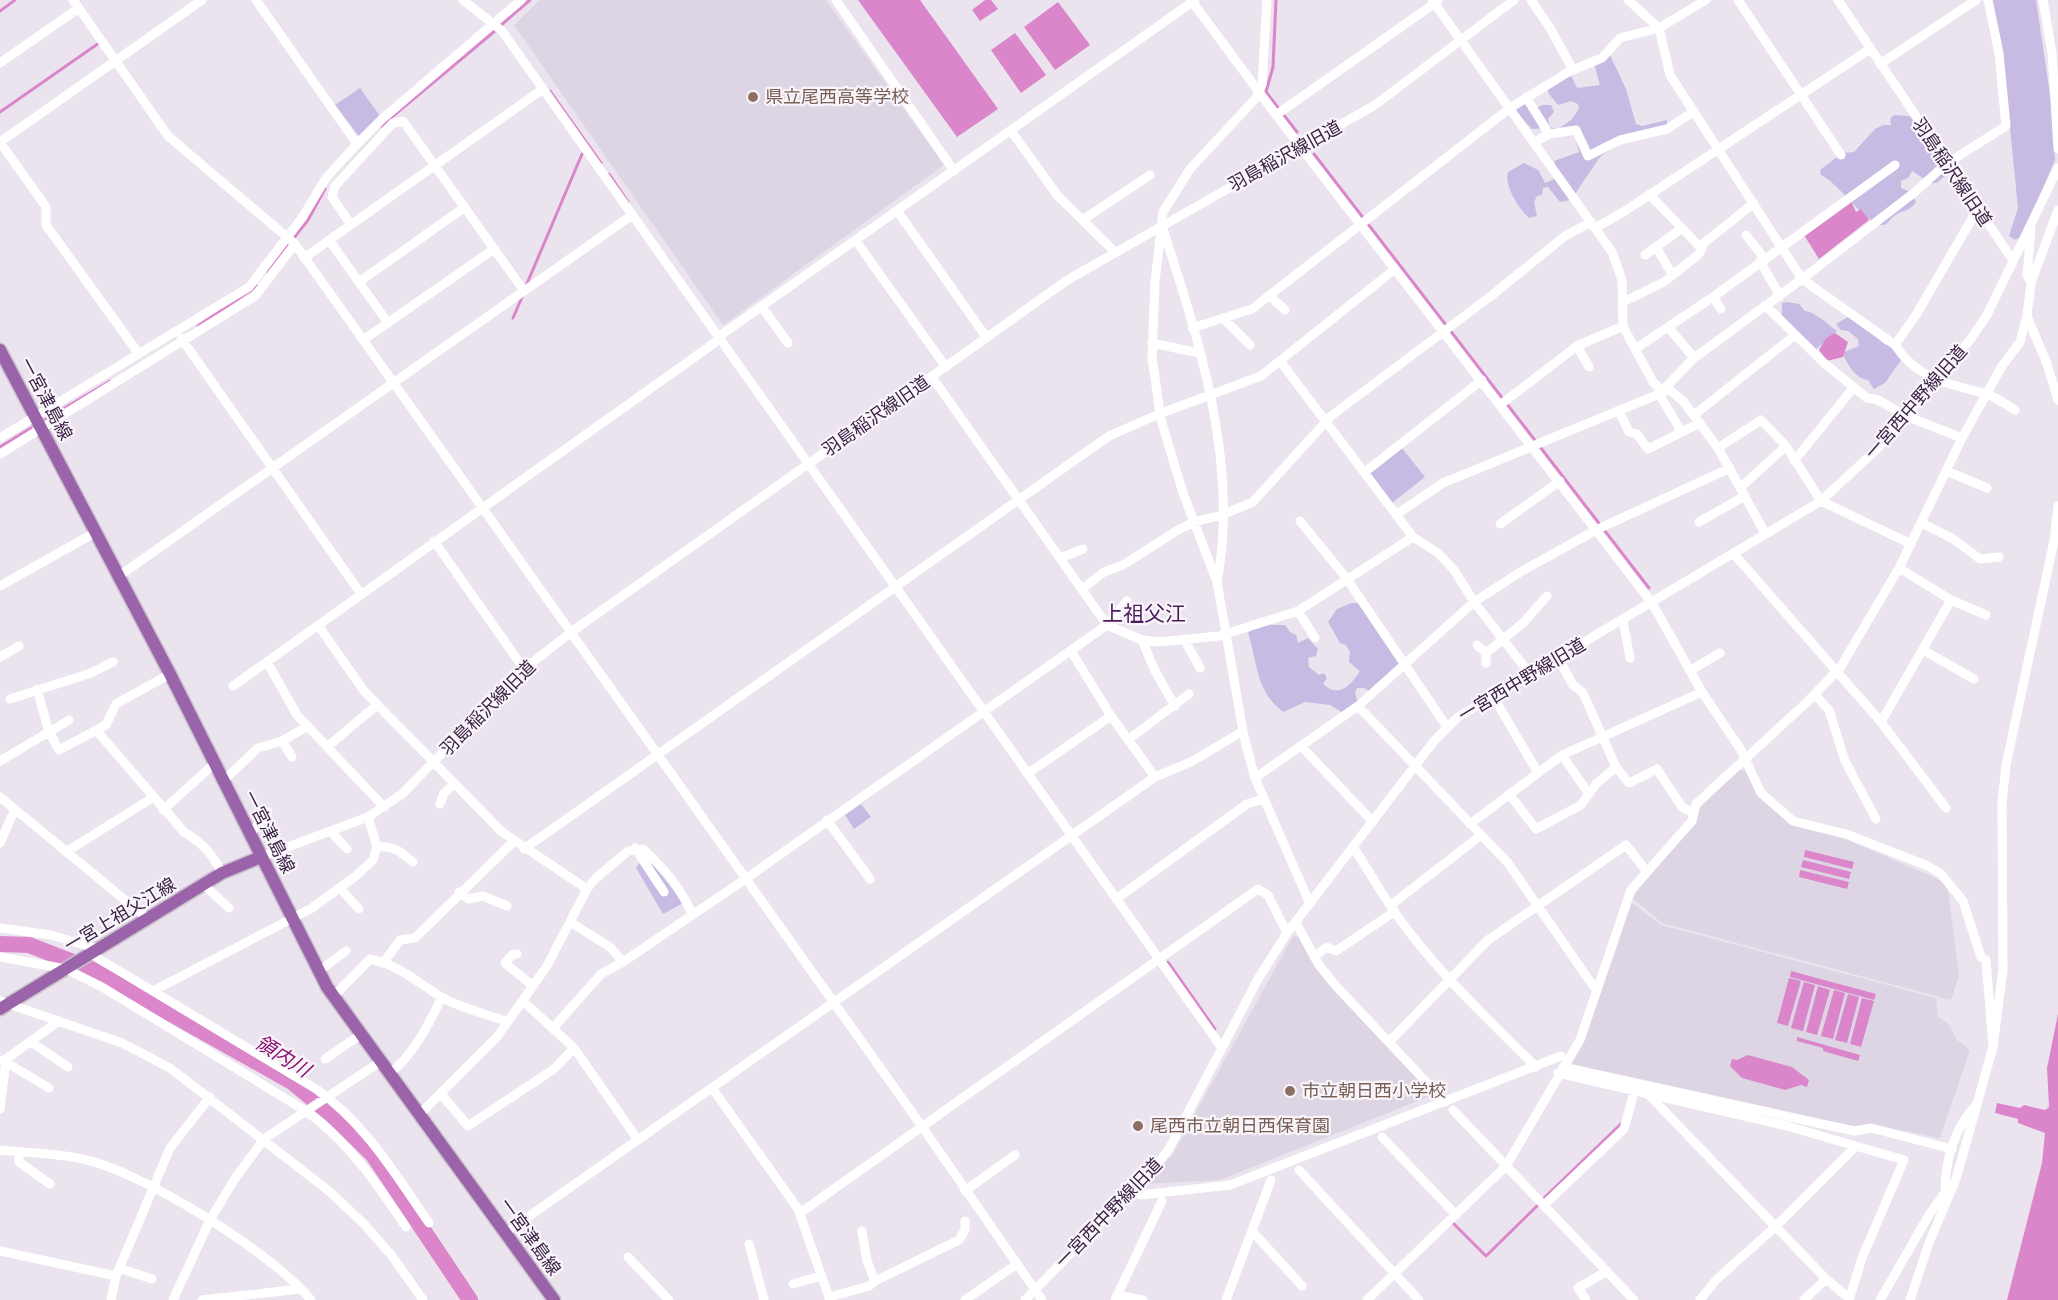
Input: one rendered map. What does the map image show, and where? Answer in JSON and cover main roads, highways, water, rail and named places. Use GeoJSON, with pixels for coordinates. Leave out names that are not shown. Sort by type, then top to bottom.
{"type":"FeatureCollection","features":[{"type":"Feature","properties":{"kind":"main road","name":"一宮津島線"},"geometry":{"type":"LineString","coordinates":[[0,350],[170,674],[333,997],[554,1300]]}},
{"type":"Feature","properties":{"kind":"main road","name":"一宮上祖父江線"},"geometry":{"type":"LineString","coordinates":[[3,1004],[68,968],[205,886],[222,873],[261,857]]}},
{"type":"Feature","properties":{"kind":"waterway"},"geometry":{"type":"LineString","coordinates":[[0,11],[15,0]]}},
{"type":"Feature","properties":{"kind":"waterway"},"geometry":{"type":"LineString","coordinates":[[501,25],[530,0]]}},
{"type":"Feature","properties":{"kind":"waterway"},"geometry":{"type":"LineString","coordinates":[[1276,0],[1273,67],[1266,92],[1297,132]]}},
{"type":"Feature","properties":{"kind":"waterway"},"geometry":{"type":"LineString","coordinates":[[381,126],[495,31]]}},
{"type":"Feature","properties":{"kind":"waterway"},"geometry":{"type":"LineString","coordinates":[[0,112],[99,43]]}},
{"type":"Feature","properties":{"kind":"waterway"},"geometry":{"type":"LineString","coordinates":[[550,91],[601,163]]}},
{"type":"Feature","properties":{"kind":"waterway"},"geometry":{"type":"LineString","coordinates":[[526,286],[582,154]]}},
{"type":"Feature","properties":{"kind":"waterway"},"geometry":{"type":"LineString","coordinates":[[1314,154],[1649,588]]}},
{"type":"Feature","properties":{"kind":"waterway"},"geometry":{"type":"LineString","coordinates":[[609,174],[628,202]]}},
{"type":"Feature","properties":{"kind":"waterway"},"geometry":{"type":"LineString","coordinates":[[293,239],[308,220],[325,189]]}},
{"type":"Feature","properties":{"kind":"waterway"},"geometry":{"type":"LineString","coordinates":[[268,272],[289,244]]}},
{"type":"Feature","properties":{"kind":"waterway"},"geometry":{"type":"LineString","coordinates":[[198,326],[257,286]]}},
{"type":"Feature","properties":{"kind":"waterway"},"geometry":{"type":"LineString","coordinates":[[513,318],[523,295]]}},
{"type":"Feature","properties":{"kind":"waterway"},"geometry":{"type":"LineString","coordinates":[[43,421],[110,381]]}},
{"type":"Feature","properties":{"kind":"waterway"},"geometry":{"type":"LineString","coordinates":[[0,447],[31,428]]}},
{"type":"Feature","properties":{"kind":"waterway","name":"領内川"},"geometry":{"type":"LineString","coordinates":[[0,944],[29,945],[91,969],[292,1082],[332,1115],[373,1155],[470,1300]]}},
{"type":"Feature","properties":{"kind":"waterway"},"geometry":{"type":"LineString","coordinates":[[1168,962],[1215,1029]]}},
{"type":"Feature","properties":{"kind":"waterway"},"geometry":{"type":"LineString","coordinates":[[1544,1198],[1623,1122]]}},
{"type":"Feature","properties":{"kind":"waterway"},"geometry":{"type":"LineString","coordinates":[[1452,1222],[1486,1256],[1538,1205]]}},
{"type":"Feature","properties":{"kind":"place","name":"県立尾西高等学校"},"geometry":{"type":"Point","coordinates":[753,97]}},
{"type":"Feature","properties":{"kind":"place","name":"市立朝日西小学校"},"geometry":{"type":"Point","coordinates":[1290,1091]}},
{"type":"Feature","properties":{"kind":"place","name":"尾西市立朝日西保育園"},"geometry":{"type":"Point","coordinates":[1138,1126]}},
{"type":"Feature","properties":{"kind":"district","name":"上祖父江"},"geometry":{"type":"Point","coordinates":[1144,614]}}]}
